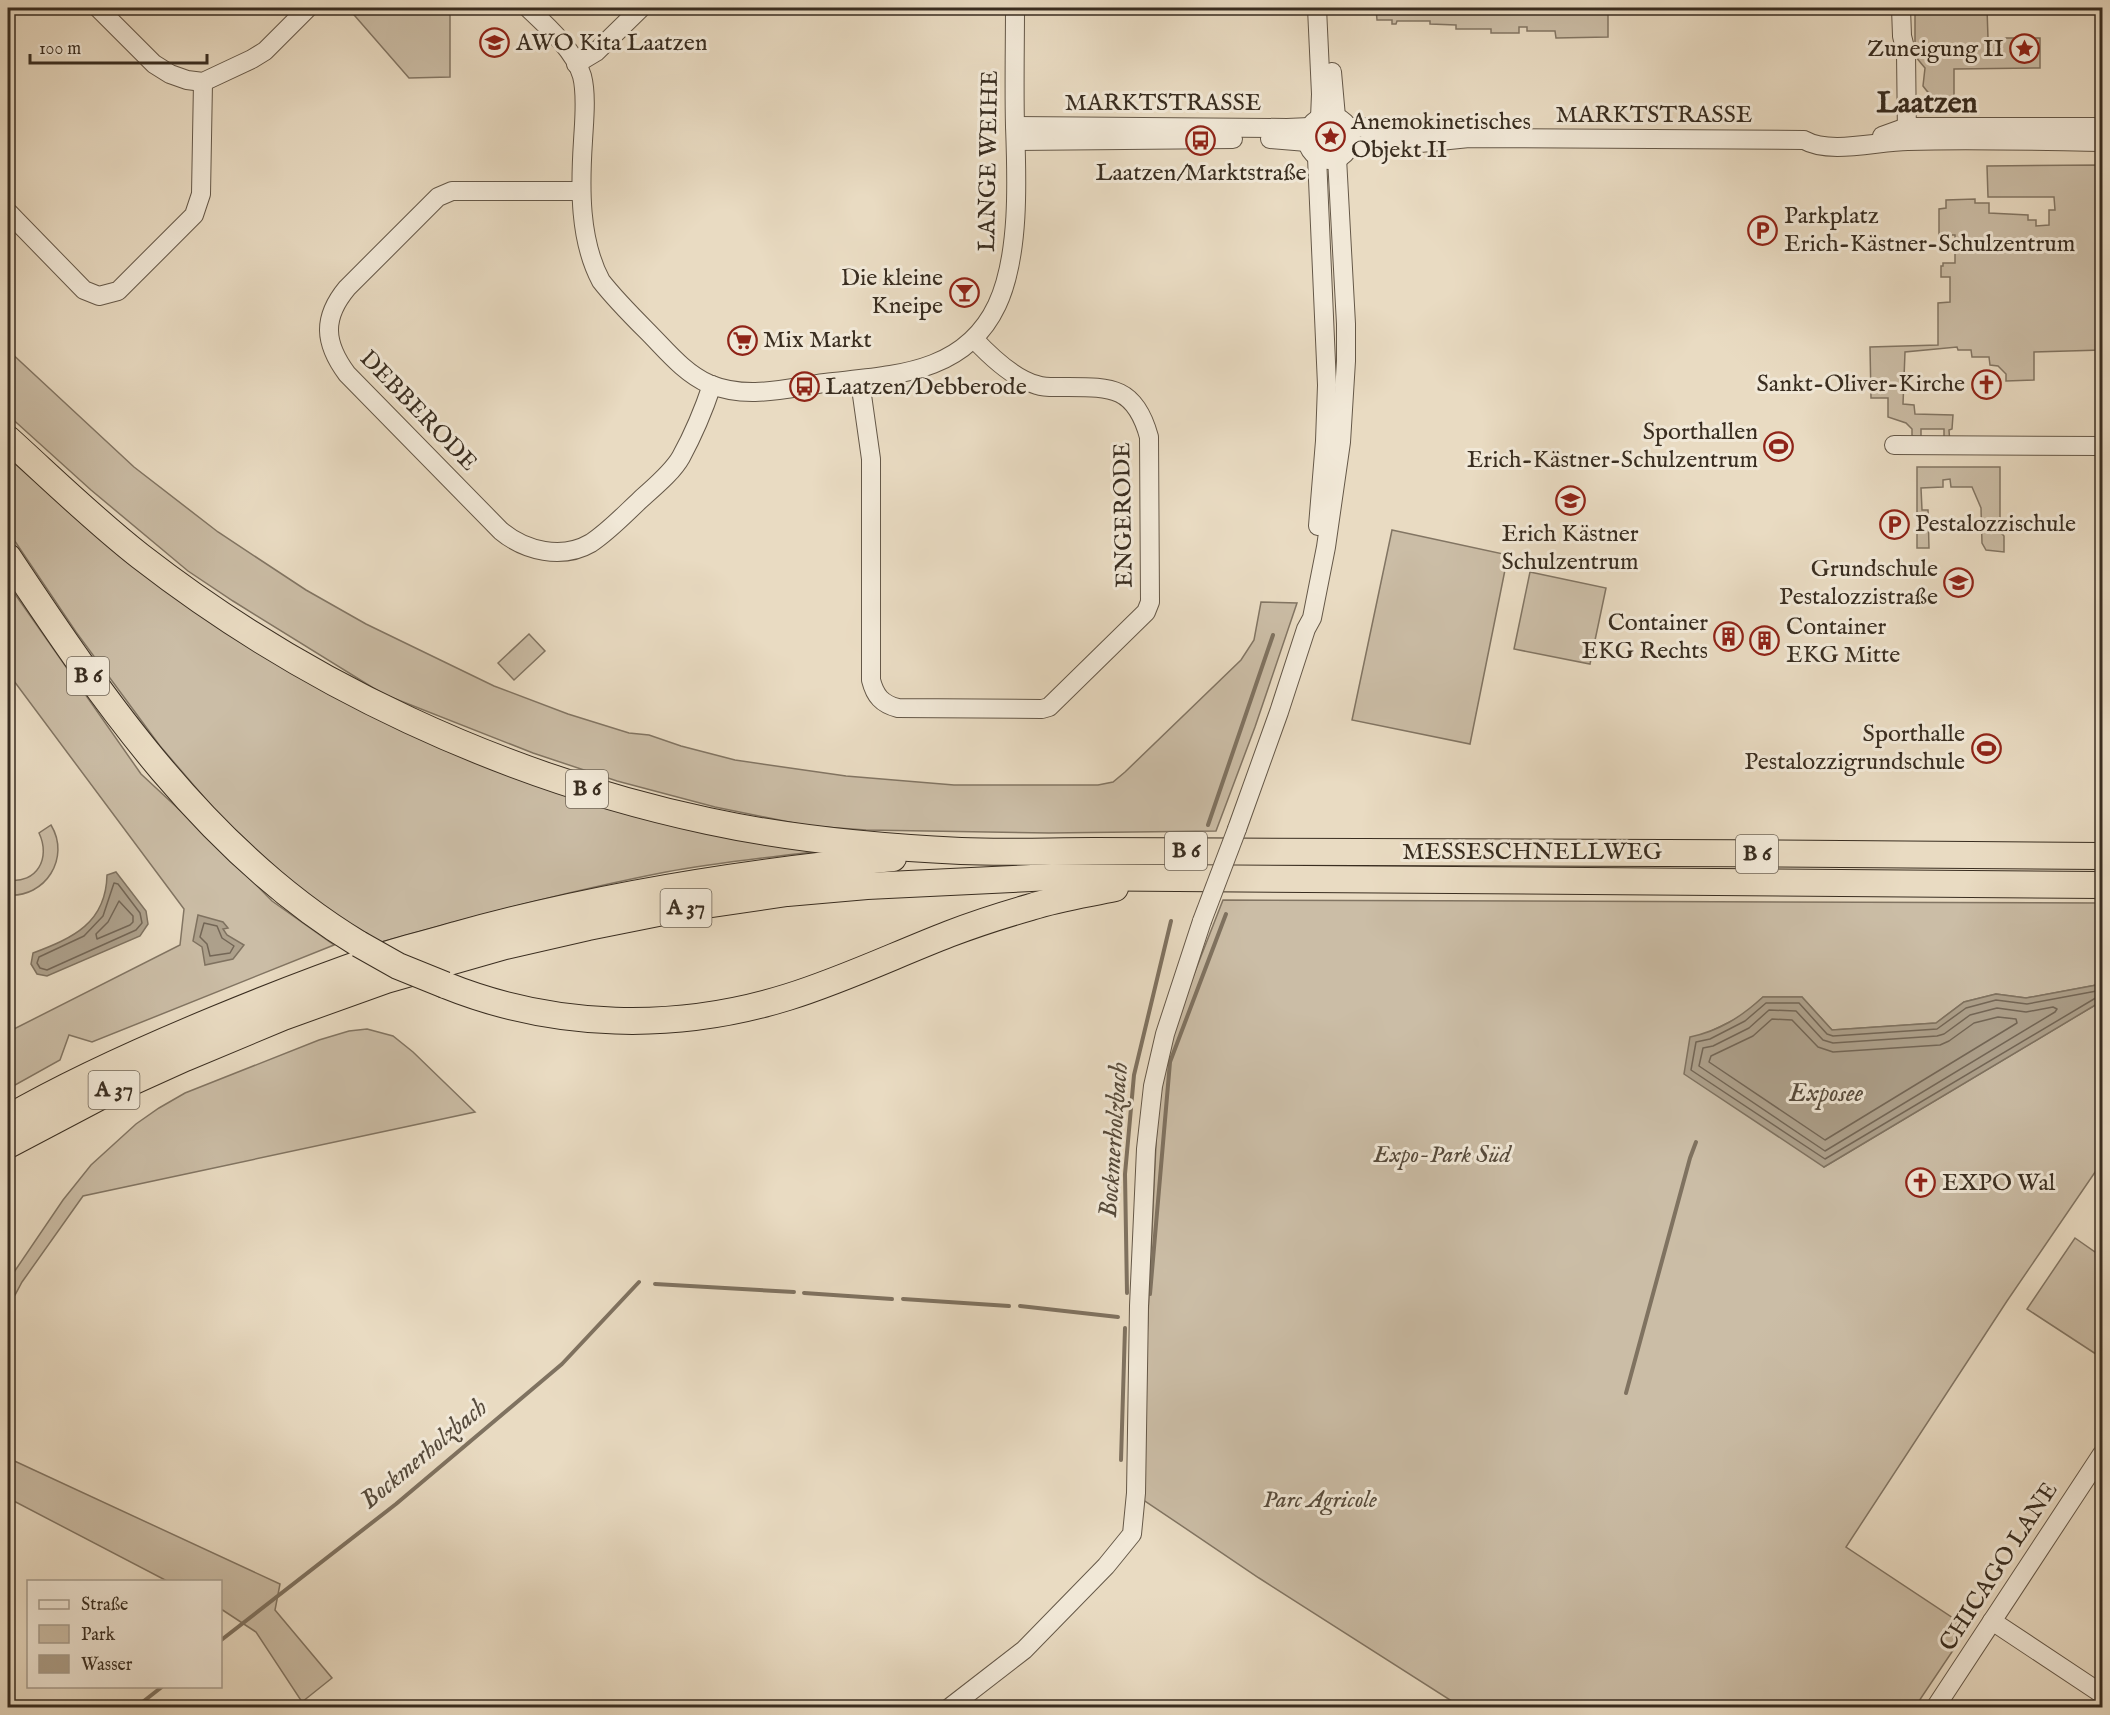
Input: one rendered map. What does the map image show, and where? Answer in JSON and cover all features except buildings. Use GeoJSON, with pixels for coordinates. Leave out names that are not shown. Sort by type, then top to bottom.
{"type":"FeatureCollection","features":[{"type":"Feature","properties":{"kind":"highway","name":"B 6"},"geometry":{"type":"LineString","coordinates":[[8,439],[91,516],[186,590],[300,664],[361,698],[423,727],[487,754],[562,781],[608,796],[698,819],[808,838],[962,851]]}},
{"type":"Feature","properties":{"kind":"highway","name":"B 6"},"geometry":{"type":"LineString","coordinates":[[8,557],[111,707],[178,788],[219,832],[290,897],[333,928],[398,966],[478,999],[527,1011],[573,1018],[645,1022],[723,1013],[788,997],[951,933],[1033,906],[1165,878]]}},
{"type":"Feature","properties":{"kind":"highway","name":"MESSESCHNELLWEG"},"geometry":{"type":"LineString","coordinates":[[962,851],[2103,856]]}},
{"type":"Feature","properties":{"kind":"highway","name":"A 37"},"geometry":{"type":"LineString","coordinates":[[8,1118],[91,1074],[175,1036],[274,995],[378,957],[583,903],[673,886],[789,869],[962,851]]}},
{"type":"Feature","properties":{"kind":"highway","name":"A 37"},"geometry":{"type":"LineString","coordinates":[[8,1145],[101,1096],[283,1017],[386,980],[505,946],[678,909],[787,893],[867,886],[1052,877],[1165,878]]}},
{"type":"Feature","properties":{"kind":"highway","name":"MESSESCHNELLWEG"},"geometry":{"type":"LineString","coordinates":[[1165,878],[2103,885]]}},
{"type":"Feature","properties":{"kind":"highway"},"geometry":{"type":"LineString","coordinates":[[2077,884],[2103,890]]}},
{"type":"Feature","properties":{"kind":"street"},"geometry":{"type":"LineString","coordinates":[[99,8],[154,64],[170,74],[187,80],[203,82],[265,51],[308,8]]}},
{"type":"Feature","properties":{"kind":"street","name":"LANGE WEIHE"},"geometry":{"type":"LineString","coordinates":[[528,8],[552,31],[582,76],[585,106],[580,191],[586,244],[592,265],[601,282],[677,362],[698,379],[712,385],[757,393],[914,372],[935,364],[974,339],[998,303],[1011,263],[1014,244],[1015,8]]}},
{"type":"Feature","properties":{"kind":"street"},"geometry":{"type":"LineString","coordinates":[[576,64],[596,52],[641,8]]}},
{"type":"Feature","properties":{"kind":"street"},"geometry":{"type":"LineString","coordinates":[[1317,8],[1323,131],[1327,385],[1331,459]]}},
{"type":"Feature","properties":{"kind":"street"},"geometry":{"type":"LineString","coordinates":[[1323,131],[1329,8]]}},
{"type":"Feature","properties":{"kind":"street"},"geometry":{"type":"LineString","coordinates":[[1901,8],[1902,36],[1906,52],[1907,134]]}},
{"type":"Feature","properties":{"kind":"street"},"geometry":{"type":"LineString","coordinates":[[8,212],[84,290],[99,296],[118,291],[194,215],[201,194],[203,82]]}},
{"type":"Feature","properties":{"kind":"street","name":"MARKTSTRASSE"},"geometry":{"type":"LineString","coordinates":[[1323,131],[1327,160],[1367,144],[1420,143],[1469,138],[1804,140],[1814,146],[1868,146],[1907,134],[2103,127]]}},
{"type":"Feature","properties":{"kind":"street","name":"MARKTSTRASSE"},"geometry":{"type":"LineString","coordinates":[[1015,133],[1262,139],[1323,131],[1423,129],[1469,138]]}},
{"type":"Feature","properties":{"kind":"street"},"geometry":{"type":"LineString","coordinates":[[949,1707],[1024,1650],[1106,1566],[1132,1534],[1136,1493],[1139,1295],[1146,1149],[1153,1086],[1165,1034],[1202,921],[1271,734],[1306,629],[1303,616],[1331,459],[1343,407],[1346,324],[1343,153],[1351,139],[1323,131]]}},
{"type":"Feature","properties":{"kind":"street","name":"MARKTSTRASSE"},"geometry":{"type":"LineString","coordinates":[[1907,134],[2103,142]]}},
{"type":"Feature","properties":{"kind":"street","name":"DEBBERODE"},"geometry":{"type":"LineString","coordinates":[[580,191],[452,190],[438,197],[337,300],[329,326],[332,348],[338,361],[347,374],[501,531],[523,545],[554,552],[590,543],[609,530],[652,489],[680,459],[712,385]]}},
{"type":"Feature","properties":{"kind":"street","name":"ENGERODE"},"geometry":{"type":"LineString","coordinates":[[860,381],[871,459],[871,680],[874,691],[888,706],[898,708],[1042,709],[1049,707],[1146,612],[1150,602],[1149,437],[1140,412],[1123,394],[1103,387],[1036,385],[1015,374],[984,350],[974,339]]}},
{"type":"Feature","properties":{"kind":"street"},"geometry":{"type":"LineString","coordinates":[[1894,445],[2103,446]]}},
{"type":"Feature","properties":{"kind":"street","name":"CHICAGO LANE"},"geometry":{"type":"LineString","coordinates":[[1935,1707],[2103,1454]]}},
{"type":"Feature","properties":{"kind":"street"},"geometry":{"type":"LineString","coordinates":[[1992,1622],[2103,1694]]}},
{"type":"Feature","properties":{"kind":"green space"},"geometry":{"type":"Polygon","coordinates":[[[348,8],[450,8],[450,77],[409,78],[348,8]]]}},
{"type":"Feature","properties":{"kind":"green space"},"geometry":{"type":"Polygon","coordinates":[[[1376,8],[1608,8],[1608,37],[1556,38],[1555,31],[1527,31],[1527,27],[1519,27],[1519,33],[1491,33],[1491,29],[1456,29],[1456,25],[1430,24],[1430,21],[1397,21],[1396,24],[1392,24],[1392,20],[1377,20],[1376,8]]]}},
{"type":"Feature","properties":{"kind":"green space"},"geometry":{"type":"Polygon","coordinates":[[[1915,8],[1987,8],[1988,38],[2040,38],[2040,68],[1954,69],[1954,108],[1945,105],[1923,86],[1925,68],[1915,56],[1915,8]]]}},
{"type":"Feature","properties":{"kind":"green space"},"geometry":{"type":"Polygon","coordinates":[[[1329,124],[1338,128],[1342,137],[1338,146],[1329,150],[1320,146],[1316,137],[1320,128],[1329,124]]]}},
{"type":"Feature","properties":{"kind":"green space"},"geometry":{"type":"Polygon","coordinates":[[[2099,165],[2100,219],[2102,221],[2102,350],[2034,352],[2034,380],[2006,381],[2006,374],[1998,366],[1990,365],[1989,357],[1972,357],[1971,350],[1958,350],[1957,347],[1905,352],[1903,404],[1914,405],[1915,414],[1953,415],[1952,429],[1949,430],[1950,445],[1944,445],[1944,429],[1921,429],[1921,445],[1912,435],[1912,429],[1906,423],[1888,417],[1888,398],[1871,398],[1870,347],[1938,345],[1938,303],[1950,302],[1950,277],[1941,277],[1941,266],[1943,263],[1955,263],[1955,235],[1939,235],[1939,209],[1946,208],[1946,200],[1975,199],[1975,203],[1989,203],[1989,213],[2028,215],[2028,220],[2036,220],[2036,226],[2049,225],[2049,210],[2055,210],[2054,197],[1988,197],[1987,166],[2099,165]]]}},
{"type":"Feature","properties":{"kind":"green space"},"geometry":{"type":"Polygon","coordinates":[[[8,350],[134,467],[218,532],[306,590],[366,624],[494,686],[568,714],[629,733],[649,735],[735,760],[846,776],[954,785],[1098,785],[1113,782],[1241,660],[1254,640],[1261,602],[1297,603],[1255,727],[1216,831],[1049,833],[866,830],[809,826],[715,807],[617,781],[533,753],[383,694],[188,571],[91,490],[8,415],[8,350]]]}},
{"type":"Feature","properties":{"kind":"green space"},"geometry":{"type":"Polygon","coordinates":[[[8,454],[392,721],[828,850],[706,865],[629,879],[378,943],[302,891],[221,817],[160,746],[76,632],[8,531],[8,454]]]}},
{"type":"Feature","properties":{"kind":"green space"},"geometry":{"type":"Polygon","coordinates":[[[1917,467],[2000,467],[2000,532],[2004,536],[2004,552],[1986,550],[1982,543],[1981,508],[1972,487],[1951,487],[1950,479],[1943,480],[1943,487],[1921,488],[1922,510],[1928,510],[1929,548],[1917,548],[1917,467]]]}},
{"type":"Feature","properties":{"kind":"green space"},"geometry":{"type":"Polygon","coordinates":[[[1392,530],[1508,555],[1470,744],[1352,720],[1392,530]]]}},
{"type":"Feature","properties":{"kind":"green space"},"geometry":{"type":"Polygon","coordinates":[[[1530,572],[1606,588],[1590,664],[1514,649],[1530,572]]]}},
{"type":"Feature","properties":{"kind":"green space"},"geometry":{"type":"Polygon","coordinates":[[[8,584],[141,774],[212,840],[272,901],[334,945],[92,1042],[69,1035],[60,1060],[8,1089],[8,1032],[180,945],[184,909],[8,673],[8,584]]]}},
{"type":"Feature","properties":{"kind":"green space"},"geometry":{"type":"Polygon","coordinates":[[[529,634],[545,651],[514,680],[498,663],[529,634]]]}},
{"type":"Feature","properties":{"kind":"green space"},"geometry":{"type":"Polygon","coordinates":[[[51,825],[58,850],[51,874],[33,890],[8,895],[8,880],[27,878],[39,867],[43,851],[39,833],[51,825]]]}},
{"type":"Feature","properties":{"kind":"green space","name":"Expo-Park Süd"},"geometry":{"type":"Polygon","coordinates":[[[1223,900],[2102,903],[2102,984],[2026,998],[1996,994],[1964,1002],[1936,1023],[1832,1030],[1802,997],[1763,997],[1742,1016],[1707,1033],[1824,1167],[2102,1001],[2102,1162],[2007,1301],[1846,1547],[1968,1628],[1915,1707],[1461,1707],[1259,1578],[1142,1499],[1157,1122],[1164,1072],[1180,1010],[1223,900]]]}},
{"type":"Feature","properties":{"kind":"green space"},"geometry":{"type":"Polygon","coordinates":[[[367,1029],[393,1036],[413,1052],[475,1112],[83,1196],[8,1303],[8,1281],[63,1200],[91,1165],[136,1124],[185,1093],[319,1040],[349,1031],[367,1029]]]}},
{"type":"Feature","properties":{"kind":"green space"},"geometry":{"type":"Polygon","coordinates":[[[2075,1238],[2102,1257],[2102,1358],[2027,1309],[2075,1238]]]}},
{"type":"Feature","properties":{"kind":"green space"},"geometry":{"type":"Polygon","coordinates":[[[8,1458],[280,1584],[275,1610],[332,1678],[302,1702],[256,1632],[222,1610],[222,1580],[165,1580],[8,1498],[8,1458]]]}},
{"type":"Feature","properties":{"kind":"water"},"geometry":{"type":"Polygon","coordinates":[[[116,872],[146,911],[148,924],[140,936],[47,976],[37,974],[31,964],[33,953],[61,941],[85,926],[101,905],[107,875],[116,872]]]}},
{"type":"Feature","properties":{"kind":"water"},"geometry":{"type":"Polygon","coordinates":[[[198,915],[223,922],[228,928],[223,929],[227,935],[244,945],[233,959],[205,965],[202,947],[193,941],[198,915]]]}},
{"type":"Feature","properties":{"kind":"water","name":"Exposee"},"geometry":{"type":"Polygon","coordinates":[[[2102,984],[2102,1001],[1824,1167],[1684,1074],[1690,1037],[1711,1031],[1729,1022],[1763,997],[1802,997],[1832,1030],[1936,1023],[1964,1002],[1996,994],[2026,998],[2102,984]]]}},
{"type":"Feature","properties":{"kind":"waterway","name":"Bockmerholzbach"},"geometry":{"type":"LineString","coordinates":[[1208,825],[1273,635]]}},
{"type":"Feature","properties":{"kind":"waterway"},"geometry":{"type":"LineString","coordinates":[[1150,1294],[1170,1062],[1226,914]]}},
{"type":"Feature","properties":{"kind":"waterway","name":"Bockmerholzbach"},"geometry":{"type":"LineString","coordinates":[[1127,1293],[1125,1174],[1134,1075],[1171,921]]}},
{"type":"Feature","properties":{"kind":"waterway"},"geometry":{"type":"LineString","coordinates":[[1626,1393],[1696,1142]]}},
{"type":"Feature","properties":{"kind":"waterway","name":"Bockmerholzbach"},"geometry":{"type":"LineString","coordinates":[[222,1639],[396,1504],[562,1364],[639,1282]]}},
{"type":"Feature","properties":{"kind":"waterway","name":"Bockmerholzbach"},"geometry":{"type":"LineString","coordinates":[[655,1284],[794,1292]]}},
{"type":"Feature","properties":{"kind":"waterway","name":"Bockmerholzbach"},"geometry":{"type":"LineString","coordinates":[[804,1293],[892,1299]]}},
{"type":"Feature","properties":{"kind":"waterway","name":"Bockmerholzbach"},"geometry":{"type":"LineString","coordinates":[[903,1299],[1009,1306]]}},
{"type":"Feature","properties":{"kind":"waterway","name":"Bockmerholzbach"},"geometry":{"type":"LineString","coordinates":[[1020,1306],[1118,1317]]}},
{"type":"Feature","properties":{"kind":"waterway"},"geometry":{"type":"LineString","coordinates":[[1121,1460],[1125,1328]]}},
{"type":"Feature","properties":{"kind":"waterway","name":"Bockmerholzbach"},"geometry":{"type":"LineString","coordinates":[[135,1708],[160,1688]]}},
{"type":"Feature","properties":{"kind":"place","name":"AWO Kita Laatzen"},"geometry":{"type":"Point","coordinates":[495,43]}},
{"type":"Feature","properties":{"kind":"place","name":"Zuneigung II"},"geometry":{"type":"Point","coordinates":[2025,49]}},
{"type":"Feature","properties":{"kind":"place","name":"Anemokinetisches Objekt II"},"geometry":{"type":"Point","coordinates":[1330,136]}},
{"type":"Feature","properties":{"kind":"place","name":"Laatzen/Marktstraße"},"geometry":{"type":"Point","coordinates":[1201,140]}},
{"type":"Feature","properties":{"kind":"place","name":"Parkplatz Erich-Kästner-Schulzentrum"},"geometry":{"type":"Point","coordinates":[1763,230]}},
{"type":"Feature","properties":{"kind":"place","name":"Die kleine Kneipe"},"geometry":{"type":"Point","coordinates":[964,292]}},
{"type":"Feature","properties":{"kind":"place","name":"Mix Markt"},"geometry":{"type":"Point","coordinates":[742,340]}},
{"type":"Feature","properties":{"kind":"place","name":"Sankt-Oliver-Kirche"},"geometry":{"type":"Point","coordinates":[1986,384]}},
{"type":"Feature","properties":{"kind":"place","name":"Laatzen/Debberode"},"geometry":{"type":"Point","coordinates":[804,387]}},
{"type":"Feature","properties":{"kind":"place","name":"Sporthallen Erich-Kästner-Schulzentrum"},"geometry":{"type":"Point","coordinates":[1779,446]}},
{"type":"Feature","properties":{"kind":"place","name":"Erich Kästner Schulzentrum"},"geometry":{"type":"Point","coordinates":[1570,501]}},
{"type":"Feature","properties":{"kind":"place","name":"Pestalozzischule"},"geometry":{"type":"Point","coordinates":[1894,524]}},
{"type":"Feature","properties":{"kind":"place","name":"Grundschule Pestalozzistraße"},"geometry":{"type":"Point","coordinates":[1959,583]}},
{"type":"Feature","properties":{"kind":"place","name":"Container EKG Rechts"},"geometry":{"type":"Point","coordinates":[1729,637]}},
{"type":"Feature","properties":{"kind":"place","name":"Container EKG Mitte"},"geometry":{"type":"Point","coordinates":[1765,641]}},
{"type":"Feature","properties":{"kind":"place","name":"Sporthalle Pestalozzigrundschule"},"geometry":{"type":"Point","coordinates":[1986,748]}},
{"type":"Feature","properties":{"kind":"place","name":"EXPO Wal"},"geometry":{"type":"Point","coordinates":[1921,1183]}},
{"type":"Feature","properties":{"kind":"district","name":"Laatzen"},"geometry":{"type":"Point","coordinates":[1927,104]}},
{"type":"Feature","properties":{"kind":"park label","name":"Parc Agricole"},"geometry":{"type":"Point","coordinates":[1320,1500]}}]}
